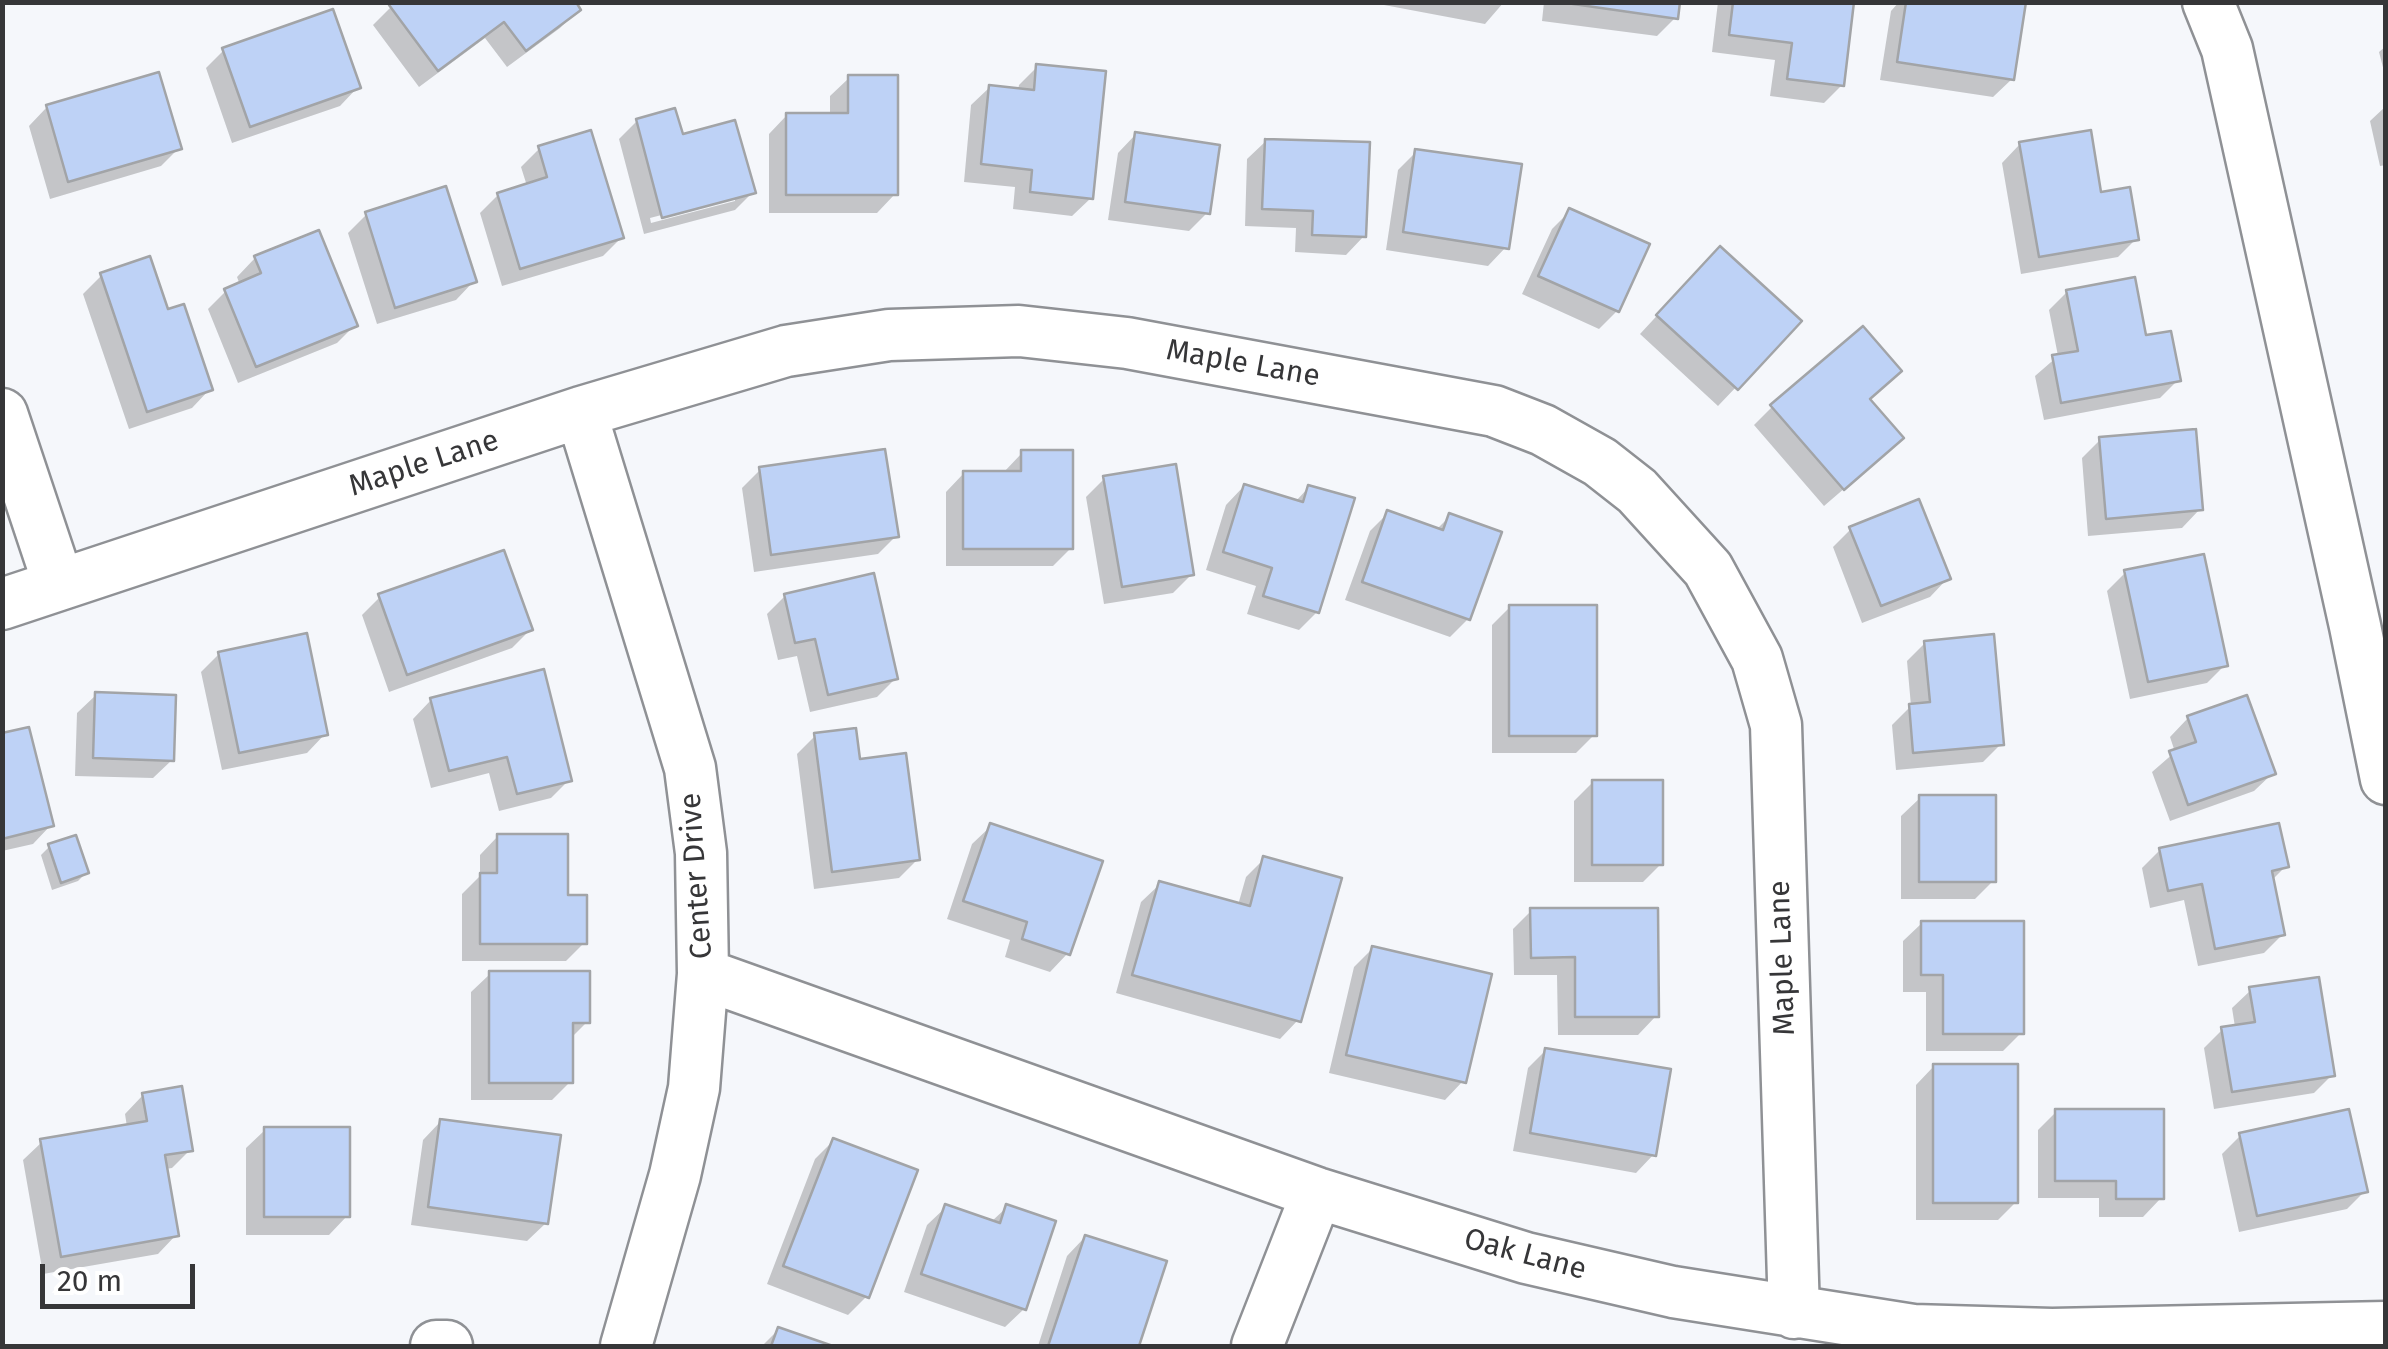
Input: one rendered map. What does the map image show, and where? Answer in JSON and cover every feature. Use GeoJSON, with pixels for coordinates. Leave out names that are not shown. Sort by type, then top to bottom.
{"type":"FeatureCollection","features":[{"type":"Feature","properties":{"kind":"street"},"geometry":{"type":"LineString","coordinates":[[2208,2],[2226,48],[2370,623],[2386,779]]}},
{"type":"Feature","properties":{"kind":"street","name":"Maple Lane"},"geometry":{"type":"LineString","coordinates":[[2,604],[581,412],[786,352],[889,335],[1018,331],[1127,343],[1494,411],[1543,430],[1600,462],[1637,492],[1708,569],[1757,659],[1776,725],[1794,1313]]}},
{"type":"Feature","properties":{"kind":"street","name":"Center Drive"},"geometry":{"type":"LineString","coordinates":[[581,412],[690,768],[701,853],[704,974],[694,1088],[626,1346]]}},
{"type":"Feature","properties":{"kind":"street"},"geometry":{"type":"LineString","coordinates":[[2,414],[58,585]]}},
{"type":"Feature","properties":{"kind":"street","name":"Oak Lane"},"geometry":{"type":"LineString","coordinates":[[704,974],[1317,1192],[1526,1258],[1672,1292],[1913,1330],[2052,1334],[2386,1327]]}},
{"type":"Feature","properties":{"kind":"street"},"geometry":{"type":"LineString","coordinates":[[1257,1346],[1317,1192]]}},
{"type":"Feature","properties":{"kind":"street"},"geometry":{"type":"LineString","coordinates":[[436,1346],[447,1346]]}},
{"type":"Feature","properties":{"kind":"building"},"geometry":{"type":"Polygon","coordinates":[[[576,2],[581,10],[526,51],[504,22],[438,71],[389,5],[576,2]]]}},
{"type":"Feature","properties":{"kind":"building"},"geometry":{"type":"Polygon","coordinates":[[[1559,2],[1680,2],[1678,19],[1559,2]]]}},
{"type":"Feature","properties":{"kind":"building"},"geometry":{"type":"Polygon","coordinates":[[[1733,2],[1854,2],[1844,86],[1787,79],[1792,43],[1729,35],[1733,2]]]}},
{"type":"Feature","properties":{"kind":"building"},"geometry":{"type":"Polygon","coordinates":[[[1906,2],[2026,2],[2014,80],[1897,62],[1906,2]]]}},
{"type":"Feature","properties":{"kind":"building"},"geometry":{"type":"Polygon","coordinates":[[[333,9],[361,88],[250,127],[222,48],[333,9]]]}},
{"type":"Feature","properties":{"kind":"building"},"geometry":{"type":"Polygon","coordinates":[[[1036,64],[1106,71],[1093,199],[1030,192],[1032,170],[981,164],[989,85],[1034,90],[1036,64]]]}},
{"type":"Feature","properties":{"kind":"building"},"geometry":{"type":"Polygon","coordinates":[[[159,72],[182,149],[68,182],[46,105],[159,72]]]}},
{"type":"Feature","properties":{"kind":"building"},"geometry":{"type":"Polygon","coordinates":[[[848,75],[898,75],[898,195],[786,195],[786,113],[848,113],[848,75]]]}},
{"type":"Feature","properties":{"kind":"building"},"geometry":{"type":"Polygon","coordinates":[[[675,108],[683,134],[735,120],[756,193],[662,218],[636,119],[675,108]]]}},
{"type":"Feature","properties":{"kind":"building"},"geometry":{"type":"Polygon","coordinates":[[[591,130],[624,238],[520,269],[497,193],[547,177],[538,146],[591,130]]]}},
{"type":"Feature","properties":{"kind":"building"},"geometry":{"type":"Polygon","coordinates":[[[2091,130],[2101,192],[2130,187],[2139,240],[2039,257],[2019,142],[2091,130]]]}},
{"type":"Feature","properties":{"kind":"building"},"geometry":{"type":"Polygon","coordinates":[[[1135,132],[1220,145],[1210,214],[1125,202],[1135,132]]]}},
{"type":"Feature","properties":{"kind":"building"},"geometry":{"type":"Polygon","coordinates":[[[1265,139],[1370,142],[1366,237],[1312,235],[1313,211],[1262,209],[1265,139]]]}},
{"type":"Feature","properties":{"kind":"building"},"geometry":{"type":"Polygon","coordinates":[[[1415,149],[1522,164],[1509,249],[1403,232],[1415,149]]]}},
{"type":"Feature","properties":{"kind":"building"},"geometry":{"type":"Polygon","coordinates":[[[446,186],[477,282],[395,308],[365,212],[446,186]]]}},
{"type":"Feature","properties":{"kind":"building"},"geometry":{"type":"Polygon","coordinates":[[[1569,208],[1650,244],[1619,312],[1538,276],[1569,208]]]}},
{"type":"Feature","properties":{"kind":"building"},"geometry":{"type":"Polygon","coordinates":[[[319,230],[358,326],[256,367],[224,289],[261,273],[254,256],[319,230]]]}},
{"type":"Feature","properties":{"kind":"building"},"geometry":{"type":"Polygon","coordinates":[[[1720,246],[1802,321],[1738,390],[1656,315],[1720,246]]]}},
{"type":"Feature","properties":{"kind":"building"},"geometry":{"type":"Polygon","coordinates":[[[150,256],[168,309],[184,304],[213,390],[147,412],[100,273],[150,256]]]}},
{"type":"Feature","properties":{"kind":"building"},"geometry":{"type":"Polygon","coordinates":[[[2135,277],[2146,335],[2171,331],[2181,381],[2061,403],[2052,355],[2078,351],[2066,290],[2135,277]]]}},
{"type":"Feature","properties":{"kind":"building"},"geometry":{"type":"Polygon","coordinates":[[[1863,326],[1902,371],[1870,399],[1904,438],[1844,490],[1770,405],[1863,326]]]}},
{"type":"Feature","properties":{"kind":"building"},"geometry":{"type":"Polygon","coordinates":[[[2196,429],[2203,510],[2106,519],[2099,437],[2196,429]]]}},
{"type":"Feature","properties":{"kind":"building"},"geometry":{"type":"Polygon","coordinates":[[[885,449],[899,537],[771,555],[759,467],[885,449]]]}},
{"type":"Feature","properties":{"kind":"building"},"geometry":{"type":"Polygon","coordinates":[[[1021,450],[1073,450],[1073,549],[963,549],[963,471],[1021,471],[1021,450]]]}},
{"type":"Feature","properties":{"kind":"building"},"geometry":{"type":"Polygon","coordinates":[[[1176,464],[1194,575],[1122,587],[1103,476],[1176,464]]]}},
{"type":"Feature","properties":{"kind":"building"},"geometry":{"type":"Polygon","coordinates":[[[1244,484],[1303,502],[1308,485],[1355,498],[1319,613],[1263,596],[1272,568],[1223,552],[1244,484]]]}},
{"type":"Feature","properties":{"kind":"building"},"geometry":{"type":"Polygon","coordinates":[[[1919,499],[1951,579],[1881,606],[1849,527],[1919,499]]]}},
{"type":"Feature","properties":{"kind":"building"},"geometry":{"type":"Polygon","coordinates":[[[1387,510],[1443,530],[1449,513],[1502,532],[1470,620],[1362,582],[1387,510]]]}},
{"type":"Feature","properties":{"kind":"building"},"geometry":{"type":"Polygon","coordinates":[[[504,550],[533,630],[407,675],[378,594],[504,550]]]}},
{"type":"Feature","properties":{"kind":"building"},"geometry":{"type":"Polygon","coordinates":[[[2204,554],[2228,666],[2148,682],[2124,570],[2204,554]]]}},
{"type":"Feature","properties":{"kind":"building"},"geometry":{"type":"Polygon","coordinates":[[[874,573],[898,679],[828,695],[815,639],[795,643],[784,594],[874,573]]]}},
{"type":"Feature","properties":{"kind":"building"},"geometry":{"type":"Polygon","coordinates":[[[1509,605],[1597,605],[1597,736],[1509,736],[1509,605]]]}},
{"type":"Feature","properties":{"kind":"building"},"geometry":{"type":"Polygon","coordinates":[[[307,633],[328,735],[239,753],[218,652],[307,633]]]}},
{"type":"Feature","properties":{"kind":"building"},"geometry":{"type":"Polygon","coordinates":[[[1994,634],[2004,745],[1913,753],[1909,704],[1930,702],[1924,641],[1994,634]]]}},
{"type":"Feature","properties":{"kind":"building"},"geometry":{"type":"Polygon","coordinates":[[[544,669],[572,781],[517,794],[507,757],[449,771],[430,698],[544,669]]]}},
{"type":"Feature","properties":{"kind":"building"},"geometry":{"type":"Polygon","coordinates":[[[95,692],[176,695],[174,761],[93,758],[95,692]]]}},
{"type":"Feature","properties":{"kind":"building"},"geometry":{"type":"Polygon","coordinates":[[[2247,695],[2276,774],[2188,805],[2169,751],[2196,742],[2187,716],[2247,695]]]}},
{"type":"Feature","properties":{"kind":"building"},"geometry":{"type":"Polygon","coordinates":[[[29,727],[54,826],[2,839],[2,733],[29,727]]]}},
{"type":"Feature","properties":{"kind":"building"},"geometry":{"type":"Polygon","coordinates":[[[856,728],[860,759],[906,753],[920,860],[832,872],[814,733],[856,728]]]}},
{"type":"Feature","properties":{"kind":"building"},"geometry":{"type":"Polygon","coordinates":[[[1592,780],[1663,780],[1663,865],[1592,865],[1592,780]]]}},
{"type":"Feature","properties":{"kind":"building"},"geometry":{"type":"Polygon","coordinates":[[[1919,795],[1996,795],[1996,882],[1919,882],[1919,795]]]}},
{"type":"Feature","properties":{"kind":"building"},"geometry":{"type":"Polygon","coordinates":[[[990,823],[1103,861],[1070,955],[1022,939],[1027,922],[963,901],[990,823]]]}},
{"type":"Feature","properties":{"kind":"building"},"geometry":{"type":"Polygon","coordinates":[[[2279,823],[2289,867],[2272,871],[2285,935],[2215,949],[2202,884],[2168,891],[2159,848],[2279,823]]]}},
{"type":"Feature","properties":{"kind":"building"},"geometry":{"type":"Polygon","coordinates":[[[497,834],[568,834],[568,895],[587,895],[587,944],[480,944],[480,873],[497,873],[497,834]]]}},
{"type":"Feature","properties":{"kind":"building"},"geometry":{"type":"Polygon","coordinates":[[[76,835],[89,873],[61,883],[48,844],[76,835]]]}},
{"type":"Feature","properties":{"kind":"building"},"geometry":{"type":"Polygon","coordinates":[[[1263,856],[1342,878],[1301,1022],[1132,975],[1159,881],[1250,906],[1263,856]]]}},
{"type":"Feature","properties":{"kind":"building"},"geometry":{"type":"Polygon","coordinates":[[[1530,908],[1658,908],[1659,1017],[1575,1017],[1575,957],[1531,958],[1530,908]]]}},
{"type":"Feature","properties":{"kind":"building"},"geometry":{"type":"Polygon","coordinates":[[[1921,921],[2024,921],[2024,1034],[1943,1034],[1943,975],[1921,975],[1921,921]]]}},
{"type":"Feature","properties":{"kind":"building"},"geometry":{"type":"Polygon","coordinates":[[[1372,946],[1492,974],[1466,1083],[1346,1055],[1372,946]]]}},
{"type":"Feature","properties":{"kind":"building"},"geometry":{"type":"Polygon","coordinates":[[[489,971],[590,971],[590,1023],[573,1023],[573,1083],[489,1083],[489,971]]]}},
{"type":"Feature","properties":{"kind":"building"},"geometry":{"type":"Polygon","coordinates":[[[2319,977],[2335,1076],[2232,1092],[2221,1027],[2255,1022],[2249,987],[2319,977]]]}},
{"type":"Feature","properties":{"kind":"building"},"geometry":{"type":"Polygon","coordinates":[[[1545,1048],[1671,1069],[1656,1156],[1530,1133],[1545,1048]]]}},
{"type":"Feature","properties":{"kind":"building"},"geometry":{"type":"Polygon","coordinates":[[[1933,1064],[2018,1064],[2018,1203],[1933,1203],[1933,1064]]]}},
{"type":"Feature","properties":{"kind":"building"},"geometry":{"type":"Polygon","coordinates":[[[182,1086],[193,1151],[165,1155],[179,1236],[61,1257],[40,1139],[147,1121],[142,1093],[182,1086]]]}},
{"type":"Feature","properties":{"kind":"building"},"geometry":{"type":"Polygon","coordinates":[[[2055,1109],[2164,1109],[2164,1199],[2116,1199],[2116,1181],[2055,1181],[2055,1109]]]}},
{"type":"Feature","properties":{"kind":"building"},"geometry":{"type":"Polygon","coordinates":[[[2349,1109],[2368,1192],[2257,1216],[2239,1133],[2349,1109]]]}},
{"type":"Feature","properties":{"kind":"building"},"geometry":{"type":"Polygon","coordinates":[[[440,1119],[561,1135],[548,1224],[428,1207],[440,1119]]]}},
{"type":"Feature","properties":{"kind":"building"},"geometry":{"type":"Polygon","coordinates":[[[264,1127],[350,1127],[350,1217],[264,1217],[264,1127]]]}},
{"type":"Feature","properties":{"kind":"building"},"geometry":{"type":"Polygon","coordinates":[[[833,1138],[918,1170],[869,1298],[783,1266],[833,1138]]]}},
{"type":"Feature","properties":{"kind":"building"},"geometry":{"type":"Polygon","coordinates":[[[945,1204],[1000,1223],[1006,1204],[1056,1221],[1026,1310],[921,1274],[945,1204]]]}},
{"type":"Feature","properties":{"kind":"building"},"geometry":{"type":"Polygon","coordinates":[[[1085,1235],[1167,1261],[1139,1346],[1048,1346],[1085,1235]]]}},
{"type":"Feature","properties":{"kind":"building"},"geometry":{"type":"Polygon","coordinates":[[[778,1327],[833,1346],[771,1346],[778,1327]]]}}]}
